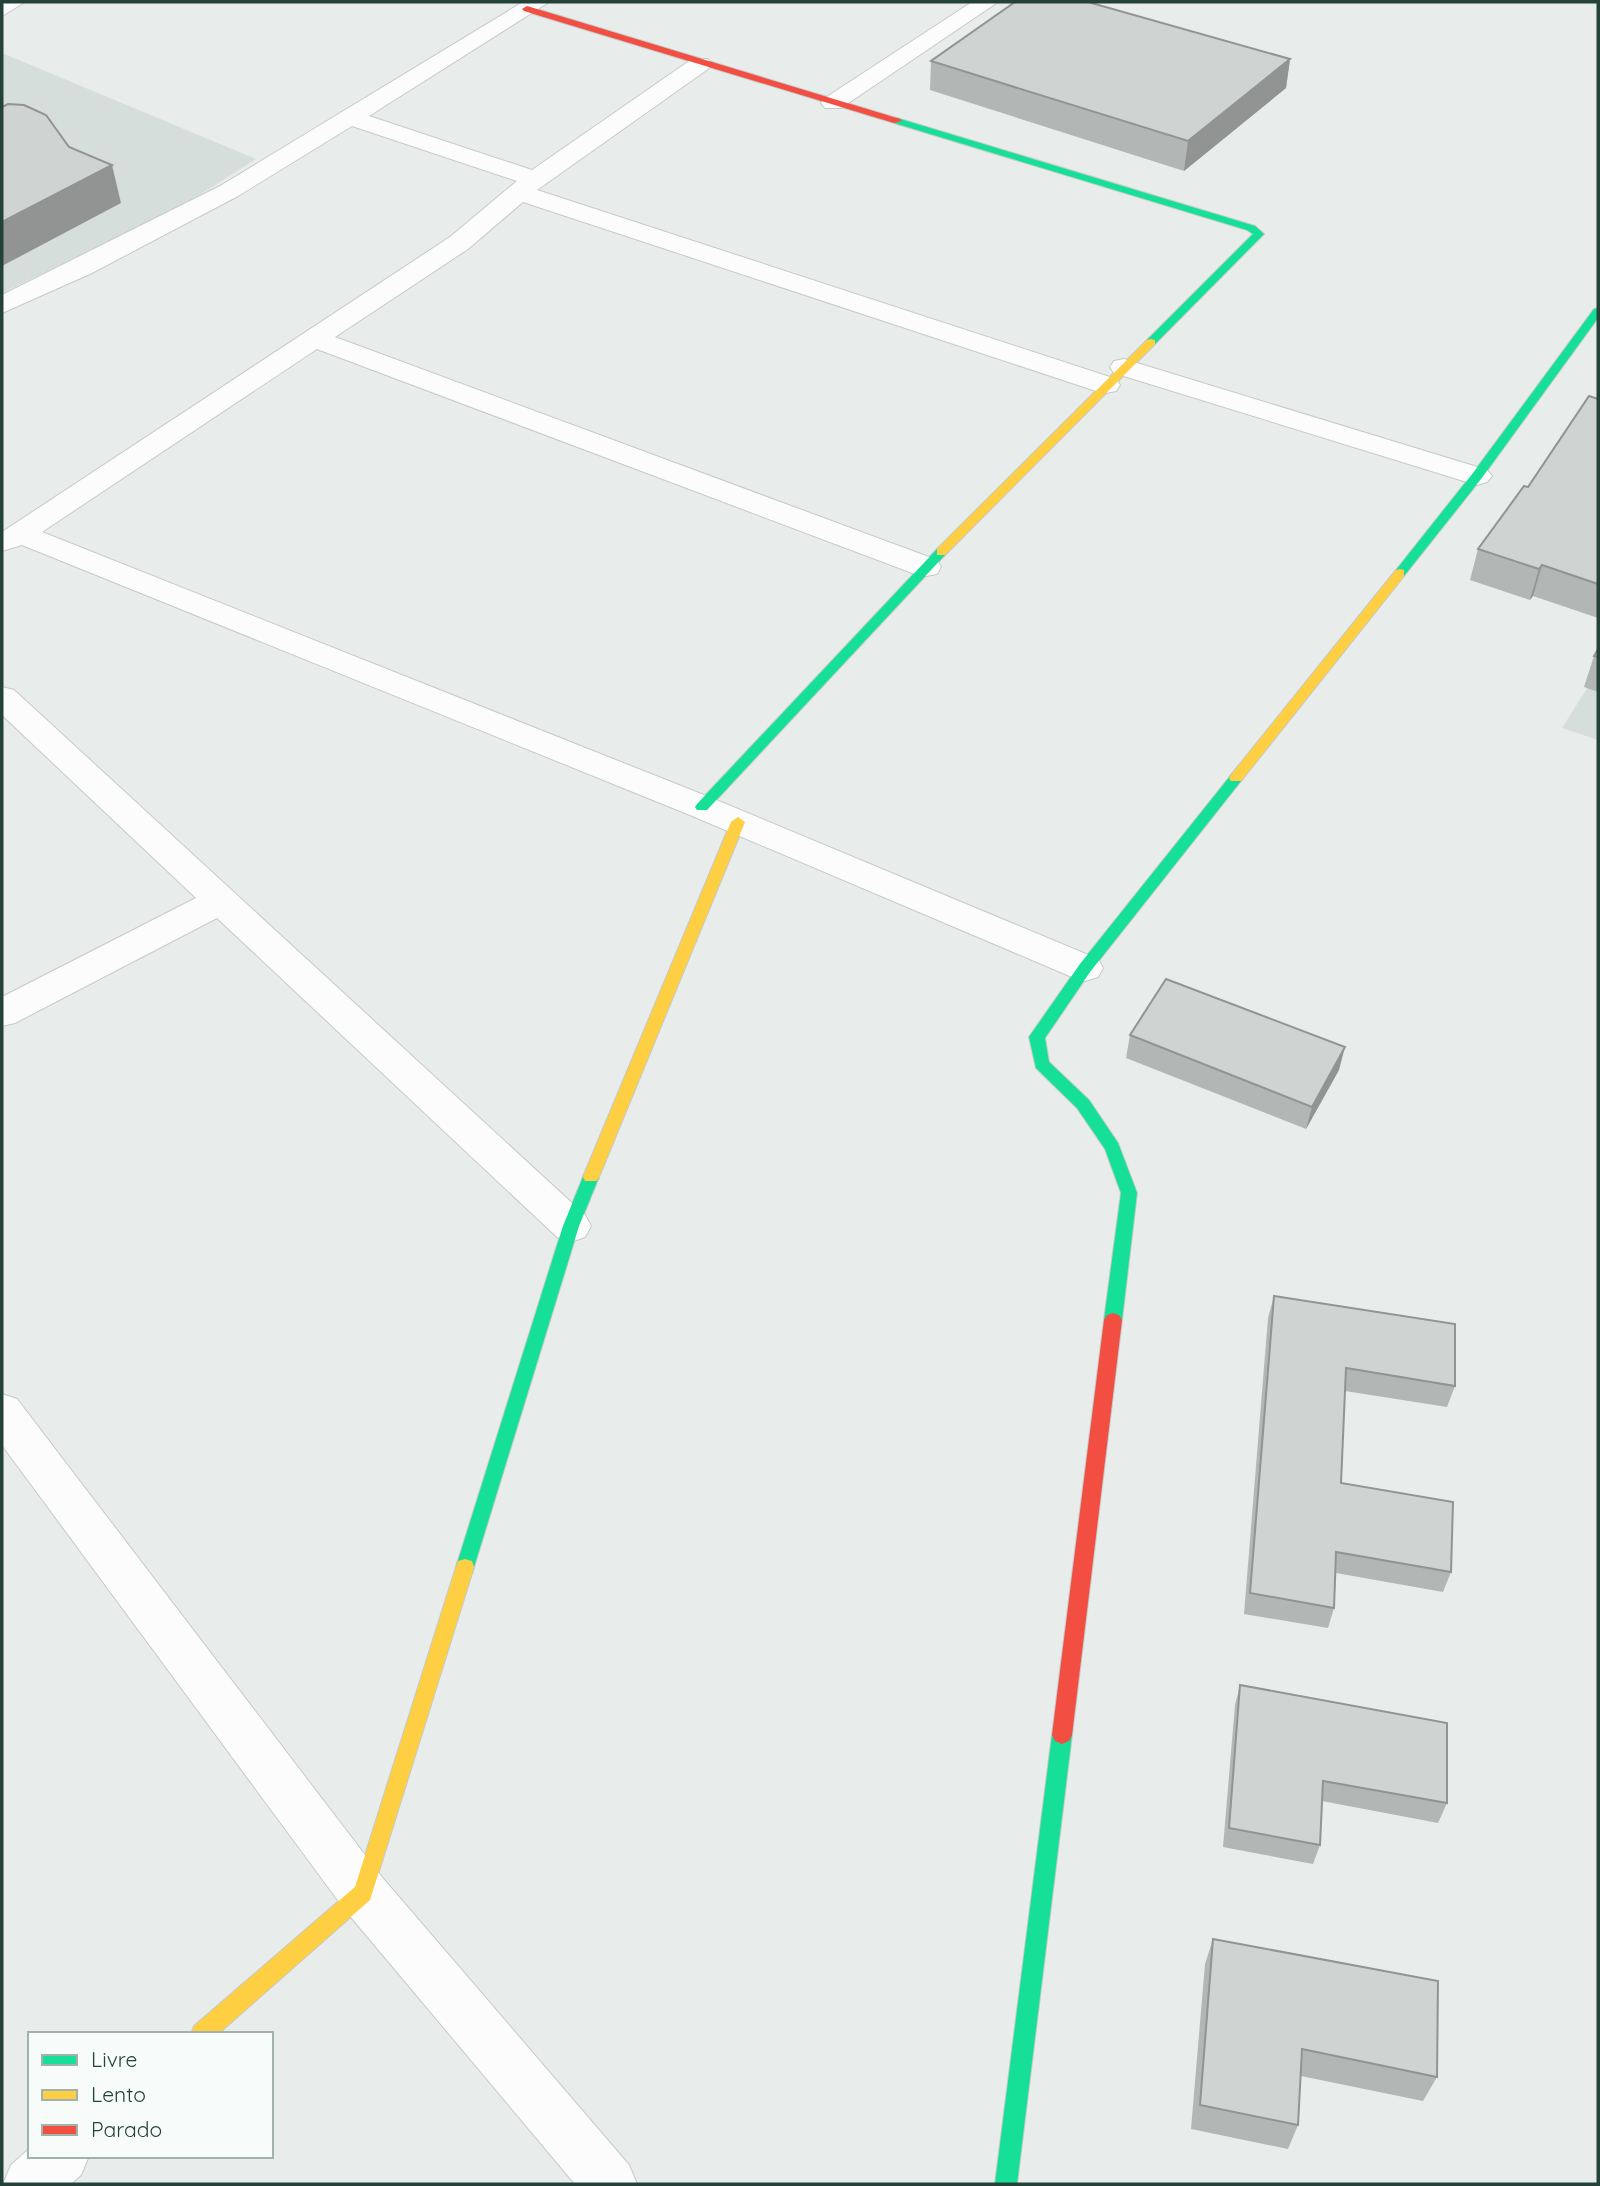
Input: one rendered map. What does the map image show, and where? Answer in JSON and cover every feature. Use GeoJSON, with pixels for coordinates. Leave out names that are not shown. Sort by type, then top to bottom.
{"type":"FeatureCollection","features":[{"type":"Feature","properties":{"kind":"street"},"geometry":{"type":"LineString","coordinates":[[2,9],[14,2]]}},
{"type":"Feature","properties":{"kind":"street"},"geometry":{"type":"LineString","coordinates":[[833,103],[987,2]]}},
{"type":"Feature","properties":{"kind":"street"},"geometry":{"type":"LineString","coordinates":[[2,304],[83,267],[229,191],[533,5],[700,64],[1258,232],[1259,236],[1115,376],[926,567],[702,807]]}},
{"type":"Feature","properties":{"kind":"street"},"geometry":{"type":"LineString","coordinates":[[11,539],[317,340],[460,243],[527,186],[700,64]]}},
{"type":"Feature","properties":{"kind":"street"},"geometry":{"type":"LineString","coordinates":[[349,117],[527,186],[1115,376],[1477,476]]}},
{"type":"Feature","properties":{"kind":"street"},"geometry":{"type":"LineString","coordinates":[[1006,2184],[1129,1193],[1112,1147],[1083,1104],[1042,1065],[1037,1037],[1086,968],[1477,476],[1598,311]]}},
{"type":"Feature","properties":{"kind":"street"},"geometry":{"type":"LineString","coordinates":[[317,340],[926,567]]}},
{"type":"Feature","properties":{"kind":"street"},"geometry":{"type":"LineString","coordinates":[[11,539],[702,807],[1086,968]]}},
{"type":"Feature","properties":{"kind":"street"},"geometry":{"type":"LineString","coordinates":[[2,696],[571,1226]]}},
{"type":"Feature","properties":{"kind":"street"},"geometry":{"type":"LineString","coordinates":[[204,2032],[363,1893],[571,1226],[738,822]]}},
{"type":"Feature","properties":{"kind":"street"},"geometry":{"type":"LineString","coordinates":[[2,1013],[222,900]]}},
{"type":"Feature","properties":{"kind":"street"},"geometry":{"type":"LineString","coordinates":[[2,1412],[363,1893],[610,2184]]}},
{"type":"Feature","properties":{"kind":"street"},"geometry":{"type":"LineString","coordinates":[[30,2184],[60,2158]]}},
{"type":"Feature","properties":{"kind":"shaded area"},"geometry":{"type":"Polygon","coordinates":[[[2,53],[256,159],[201,194],[2,293],[2,53]]]}},
{"type":"Feature","properties":{"kind":"shaded area"},"geometry":{"type":"Polygon","coordinates":[[[1598,671],[1598,740],[1562,728],[1598,671]]]}},
{"type":"Feature","properties":{"kind":"building"},"geometry":{"type":"Polygon","coordinates":[[[1015,2],[1088,2],[1290,59],[1188,141],[931,61],[1015,2]]]}},
{"type":"Feature","properties":{"kind":"building"},"geometry":{"type":"Polygon","coordinates":[[[8,104],[24,105],[46,115],[69,147],[112,165],[2,222],[2,107],[8,104]]]}},
{"type":"Feature","properties":{"kind":"building"},"geometry":{"type":"Polygon","coordinates":[[[1589,396],[1598,399],[1598,584],[1542,565],[1539,569],[1478,549],[1524,486],[1528,487],[1589,396]]]}},
{"type":"Feature","properties":{"kind":"building"},"geometry":{"type":"Polygon","coordinates":[[[1166,979],[1345,1047],[1312,1107],[1130,1035],[1166,979]]]}},
{"type":"Feature","properties":{"kind":"building"},"geometry":{"type":"Polygon","coordinates":[[[1274,1296],[1455,1324],[1455,1386],[1346,1368],[1341,1483],[1453,1502],[1451,1572],[1336,1552],[1334,1608],[1250,1593],[1274,1296]]]}},
{"type":"Feature","properties":{"kind":"building"},"geometry":{"type":"Polygon","coordinates":[[[1240,1685],[1447,1723],[1447,1803],[1323,1781],[1320,1845],[1229,1828],[1240,1685]]]}},
{"type":"Feature","properties":{"kind":"building"},"geometry":{"type":"Polygon","coordinates":[[[1213,1939],[1438,1981],[1437,2077],[1302,2049],[1298,2125],[1200,2105],[1213,1939]]]}},
{"type":"Feature","properties":{"kind":"traffic: fast"},"geometry":{"type":"LineString","coordinates":[[897,121],[1251,228],[1259,234],[1151,342]]}},
{"type":"Feature","properties":{"kind":"traffic: fast"},"geometry":{"type":"LineString","coordinates":[[1400,573],[1477,476],[1598,311]]}},
{"type":"Feature","properties":{"kind":"traffic: fast"},"geometry":{"type":"LineString","coordinates":[[702,807],[941,552]]}},
{"type":"Feature","properties":{"kind":"traffic: fast"},"geometry":{"type":"LineString","coordinates":[[1113,1320],[1129,1193],[1112,1147],[1083,1104],[1042,1064],[1037,1037],[1085,968],[1236,778]]}},
{"type":"Feature","properties":{"kind":"traffic: fast"},"geometry":{"type":"LineString","coordinates":[[465,1567],[571,1226],[591,1177]]}},
{"type":"Feature","properties":{"kind":"traffic: fast"},"geometry":{"type":"LineString","coordinates":[[1006,2184],[1062,1735]]}},
{"type":"Feature","properties":{"kind":"traffic: slow"},"geometry":{"type":"LineString","coordinates":[[941,552],[1151,342]]}},
{"type":"Feature","properties":{"kind":"traffic: slow"},"geometry":{"type":"LineString","coordinates":[[1236,778],[1400,573]]}},
{"type":"Feature","properties":{"kind":"traffic: slow"},"geometry":{"type":"LineString","coordinates":[[591,1177],[738,822]]}},
{"type":"Feature","properties":{"kind":"traffic: slow"},"geometry":{"type":"LineString","coordinates":[[204,2032],[363,1893],[465,1567]]}},
{"type":"Feature","properties":{"kind":"traffic: jam"},"geometry":{"type":"LineString","coordinates":[[527,9],[897,121]]}},
{"type":"Feature","properties":{"kind":"traffic: jam"},"geometry":{"type":"LineString","coordinates":[[1062,1735],[1113,1320]]}}]}
